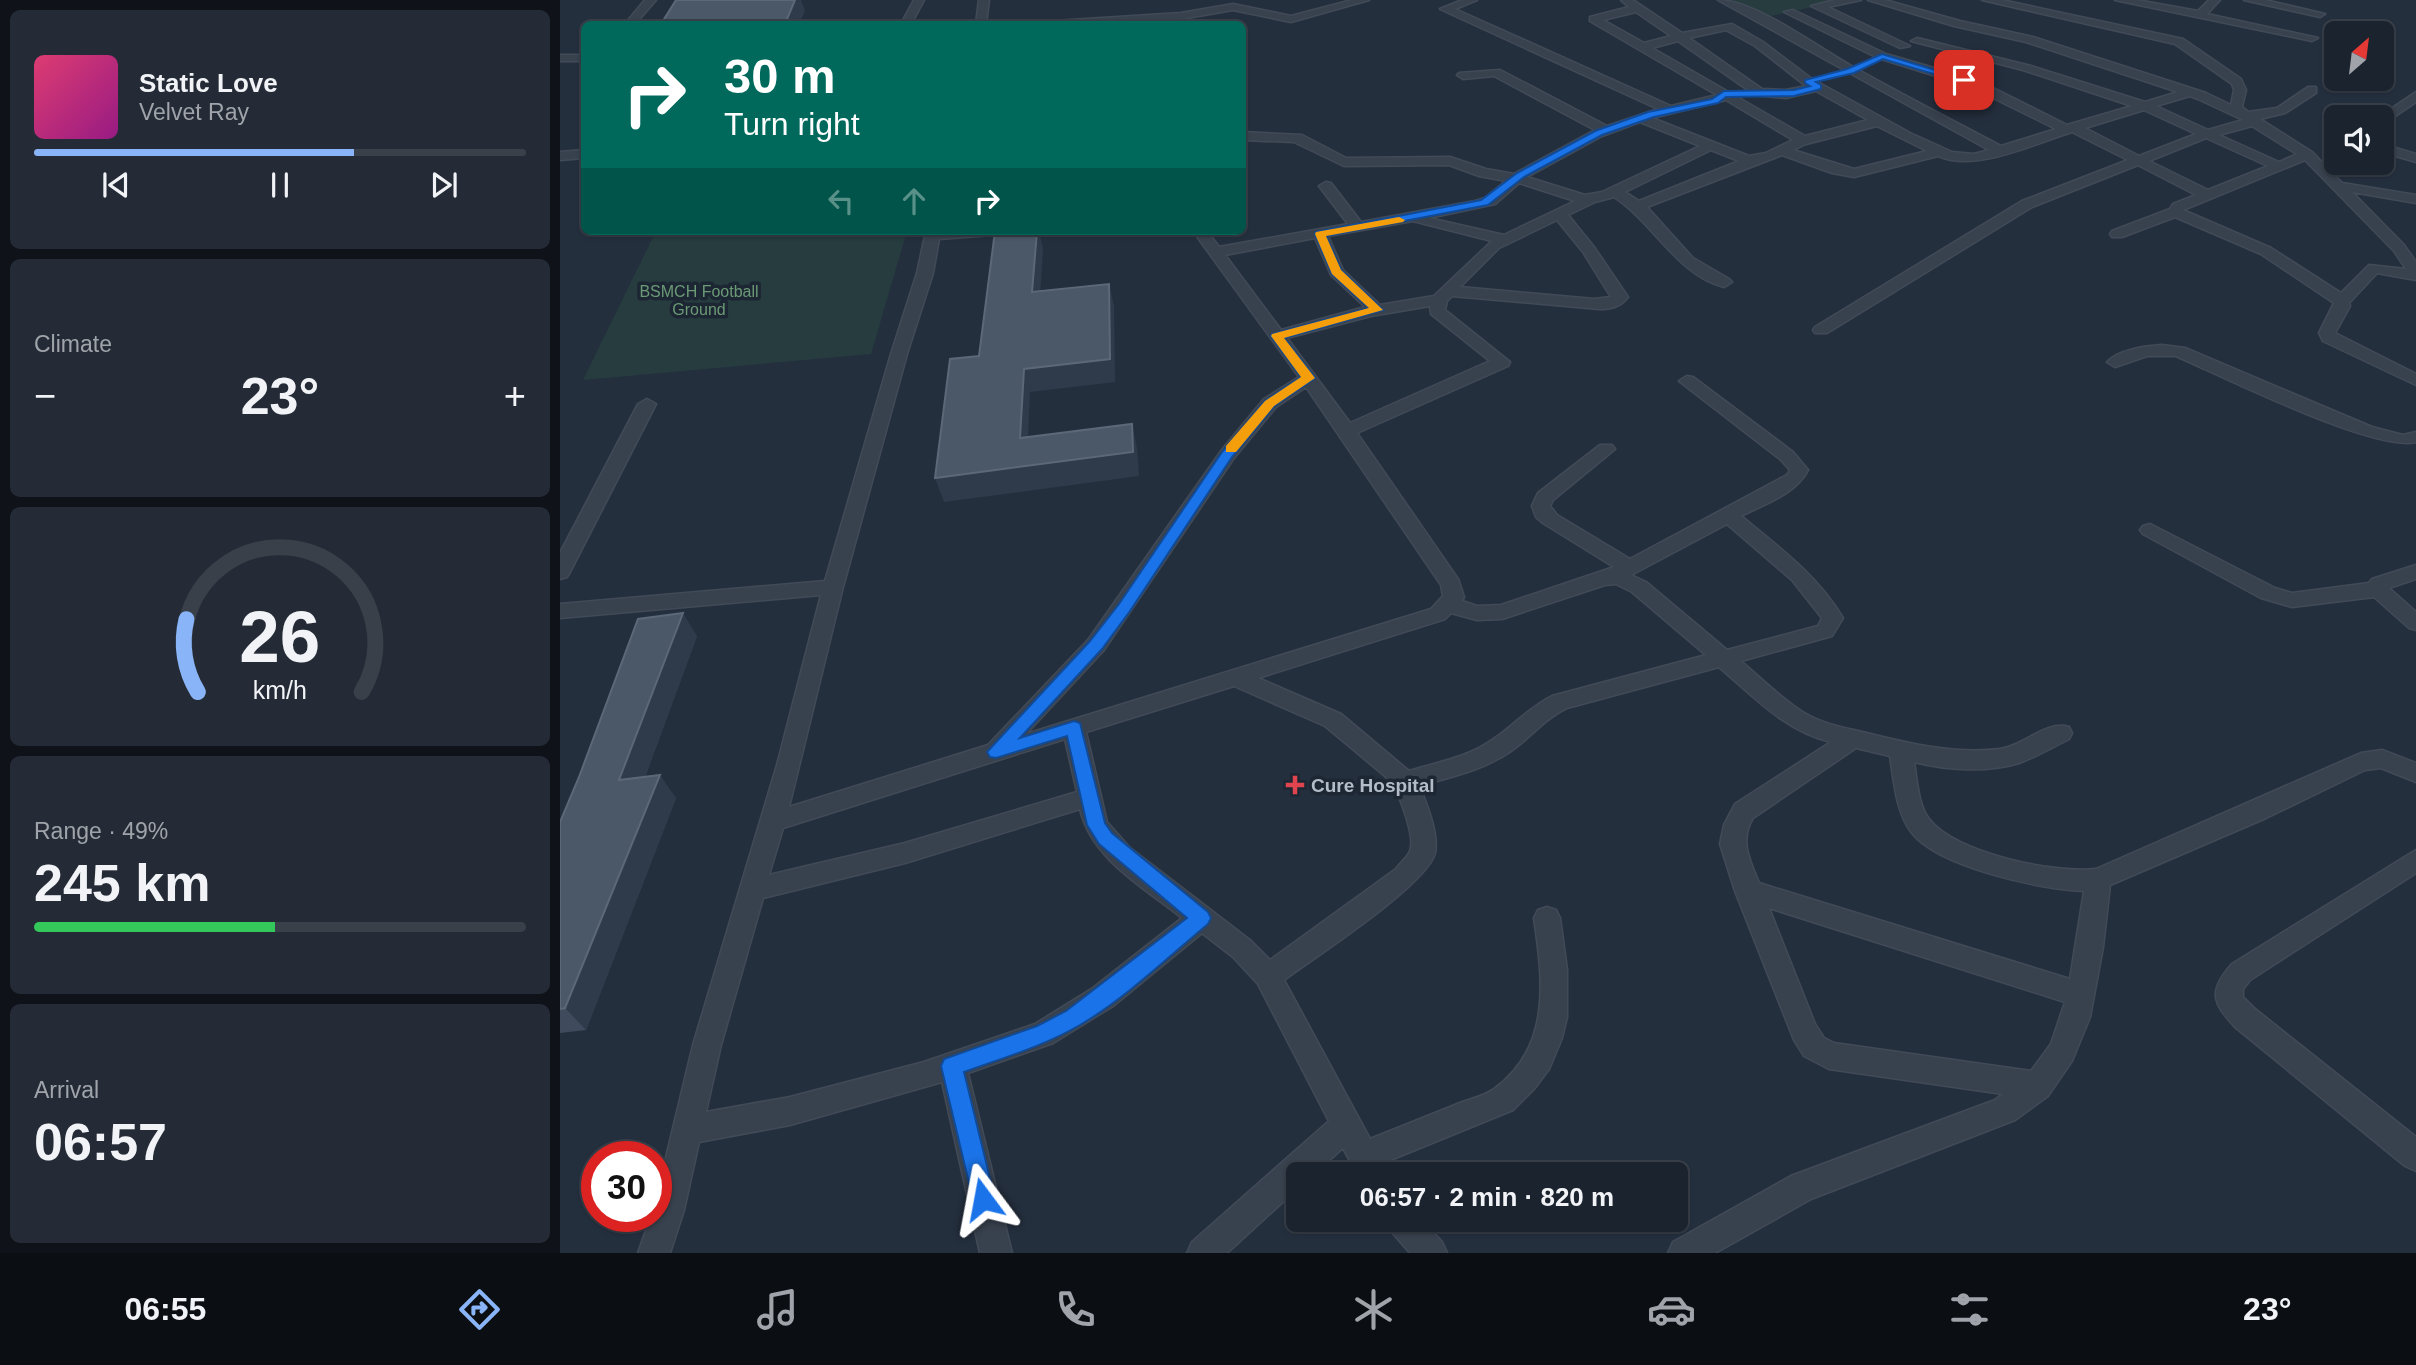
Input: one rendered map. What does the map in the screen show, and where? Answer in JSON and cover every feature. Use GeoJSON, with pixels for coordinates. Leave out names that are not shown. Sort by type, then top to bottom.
{"type":"FeatureCollection","features":[{"type":"Feature","properties":{"kind":"street"},"geometry":{"type":"LineString","coordinates":[[633,21],[651,0]]}},
{"type":"Feature","properties":{"kind":"street"},"geometry":{"type":"LineString","coordinates":[[908,21],[919,0]]}},
{"type":"Feature","properties":{"kind":"street"},"geometry":{"type":"LineString","coordinates":[[981,21],[984,0]]}},
{"type":"Feature","properties":{"kind":"street"},"geometry":{"type":"LineString","coordinates":[[1104,21],[1170,17],[1233,7],[1255,0]]}},
{"type":"Feature","properties":{"kind":"street"},"geometry":{"type":"LineString","coordinates":[[1310,0],[1332,9]]}},
{"type":"Feature","properties":{"kind":"street"},"geometry":{"type":"LineString","coordinates":[[1472,0],[1445,10],[1670,110]]}},
{"type":"Feature","properties":{"kind":"street"},"geometry":{"type":"LineString","coordinates":[[1626,0],[1759,92],[1770,94]]}},
{"type":"Feature","properties":{"kind":"street"},"geometry":{"type":"LineString","coordinates":[[1723,0],[1866,64],[1975,84],[2207,195]]}},
{"type":"Feature","properties":{"kind":"street"},"geometry":{"type":"LineString","coordinates":[[1644,48],[1651,44],[1762,18],[1856,0]]}},
{"type":"Feature","properties":{"kind":"street"},"geometry":{"type":"LineString","coordinates":[[1873,0],[1963,20],[2029,39],[2190,92],[2250,118]]}},
{"type":"Feature","properties":{"kind":"street"},"geometry":{"type":"LineString","coordinates":[[2120,0],[2312,38]]}},
{"type":"Feature","properties":{"kind":"street"},"geometry":{"type":"LineString","coordinates":[[2195,15],[2204,13],[2215,0]]}},
{"type":"Feature","properties":{"kind":"street"},"geometry":{"type":"LineString","coordinates":[[2249,0],[2320,14]]}},
{"type":"Feature","properties":{"kind":"street"},"geometry":{"type":"LineString","coordinates":[[1233,7],[1291,19],[1355,1]]}},
{"type":"Feature","properties":{"kind":"street"},"geometry":{"type":"LineString","coordinates":[[1986,2],[2179,41],[2237,82],[2240,90],[2236,108],[2307,155],[2399,248],[2416,274]]}},
{"type":"Feature","properties":{"kind":"street"},"geometry":{"type":"LineString","coordinates":[[1816,6],[1904,46]]}},
{"type":"Feature","properties":{"kind":"street"},"geometry":{"type":"LineString","coordinates":[[1639,8],[1594,19],[1803,140]]}},
{"type":"Feature","properties":{"kind":"street"},"geometry":{"type":"LineString","coordinates":[[1789,12],[1999,150]]}},
{"type":"Feature","properties":{"kind":"street"},"geometry":{"type":"LineString","coordinates":[[1215,252],[1411,218],[1490,201],[1516,178],[1556,154],[1605,130],[1670,110],[1715,101],[1724,94],[1786,94],[1866,64],[1963,20]]}},
{"type":"Feature","properties":{"kind":"street"},"geometry":{"type":"LineString","coordinates":[[1728,26],[1759,44],[1813,84],[1879,121],[1939,152],[1967,159],[2190,92]]}},
{"type":"Feature","properties":{"kind":"street"},"geometry":{"type":"LineString","coordinates":[[1917,41],[2027,68],[2145,106],[2278,166]]}},
{"type":"Feature","properties":{"kind":"street"},"geometry":{"type":"LineString","coordinates":[[560,58],[581,58]]}},
{"type":"Feature","properties":{"kind":"street"},"geometry":{"type":"LineString","coordinates":[[1463,75],[1496,72],[1605,130]]}},
{"type":"Feature","properties":{"kind":"street"},"geometry":{"type":"LineString","coordinates":[[1821,330],[2027,204],[2206,134],[2292,107],[2312,90]]}},
{"type":"Feature","properties":{"kind":"street"},"geometry":{"type":"LineString","coordinates":[[2394,115],[2410,106],[2416,96]]}},
{"type":"Feature","properties":{"kind":"street"},"geometry":{"type":"LineString","coordinates":[[1640,118],[1741,159],[1754,160]]}},
{"type":"Feature","properties":{"kind":"street"},"geometry":{"type":"LineString","coordinates":[[1638,206],[1803,140],[1817,139],[1879,121]]}},
{"type":"Feature","properties":{"kind":"street"},"geometry":{"type":"LineString","coordinates":[[1246,136],[1297,138],[1344,162],[1442,160],[1590,200]]}},
{"type":"Feature","properties":{"kind":"street"},"geometry":{"type":"LineString","coordinates":[[1347,431],[1502,362],[1437,311],[1443,296],[1504,239],[1710,146]]}},
{"type":"Feature","properties":{"kind":"street"},"geometry":{"type":"LineString","coordinates":[[1781,150],[1837,170],[1854,173],[1939,152]]}},
{"type":"Feature","properties":{"kind":"street"},"geometry":{"type":"LineString","coordinates":[[2394,152],[2416,158]]}},
{"type":"Feature","properties":{"kind":"street"},"geometry":{"type":"LineString","coordinates":[[560,156],[581,154]]}},
{"type":"Feature","properties":{"kind":"street"},"geometry":{"type":"LineString","coordinates":[[2117,234],[2307,155]]}},
{"type":"Feature","properties":{"kind":"street"},"geometry":{"type":"LineString","coordinates":[[1326,186],[1358,227]]}},
{"type":"Feature","properties":{"kind":"street"},"geometry":{"type":"LineString","coordinates":[[2338,186],[2416,199]]}},
{"type":"Feature","properties":{"kind":"street"},"geometry":{"type":"LineString","coordinates":[[1614,191],[1638,206],[1688,261],[1724,282]]}},
{"type":"Feature","properties":{"kind":"street"},"geometry":{"type":"LineString","coordinates":[[1482,216],[1494,202],[1490,201]]}},
{"type":"Feature","properties":{"kind":"street"},"geometry":{"type":"LineString","coordinates":[[2175,212],[2266,251],[2342,302]]}},
{"type":"Feature","properties":{"kind":"street"},"geometry":{"type":"LineString","coordinates":[[1277,336],[1443,296],[1608,304],[1617,301],[1620,297],[1589,250],[1559,213]]}},
{"type":"Feature","properties":{"kind":"street"},"geometry":{"type":"LineString","coordinates":[[1411,218],[1504,239]]}},
{"type":"Feature","properties":{"kind":"street"},"geometry":{"type":"LineString","coordinates":[[1320,234],[1336,272],[1377,310]]}},
{"type":"Feature","properties":{"kind":"street"},"geometry":{"type":"LineString","coordinates":[[654,1253],[669,1210],[706,1045],[789,765],[833,587],[899,354],[925,273],[932,235]]}},
{"type":"Feature","properties":{"kind":"street"},"geometry":{"type":"LineString","coordinates":[[771,822],[1438,614],[1449,605],[1454,597],[1451,584],[1347,431],[1203,235]]}},
{"type":"Feature","properties":{"kind":"street"},"geometry":{"type":"LineString","coordinates":[[2416,274],[2374,268],[2342,302],[2327,332],[2330,342],[2416,380]]}},
{"type":"Feature","properties":{"kind":"street"},"geometry":{"type":"LineString","coordinates":[[2115,362],[2146,350],[2163,348],[2179,351],[2366,431],[2403,440],[2416,437]]}},
{"type":"Feature","properties":{"kind":"street"},"geometry":{"type":"LineString","coordinates":[[996,752],[1096,645],[1233,447],[1270,403],[1308,378]]}},
{"type":"Feature","properties":{"kind":"street"},"geometry":{"type":"LineString","coordinates":[[1449,605],[1477,612],[1502,612],[1621,573],[1730,516],[1795,478],[1799,470],[1787,456],[1688,381]]}},
{"type":"Feature","properties":{"kind":"street"},"geometry":{"type":"LineString","coordinates":[[560,572],[647,404]]}},
{"type":"Feature","properties":{"kind":"street"},"geometry":{"type":"LineString","coordinates":[[1606,449],[1545,497],[1541,506],[1543,513],[1639,587],[1723,659],[1804,723],[1935,758],[1999,758],[2031,750],[2061,733]]}},
{"type":"Feature","properties":{"kind":"street"},"geometry":{"type":"LineString","coordinates":[[1404,782],[1485,755],[1504,744],[1547,707],[1582,695],[1825,631],[1833,618],[1798,576],[1730,516]]}},
{"type":"Feature","properties":{"kind":"street"},"geometry":{"type":"LineString","coordinates":[[2150,530],[2268,593],[2285,598],[2302,600],[2379,589]]}},
{"type":"Feature","properties":{"kind":"street"},"geometry":{"type":"LineString","coordinates":[[2416,572],[2379,584],[2379,589],[2387,599],[2416,624]]}},
{"type":"Feature","properties":{"kind":"street"},"geometry":{"type":"LineString","coordinates":[[560,611],[833,587]]}},
{"type":"Feature","properties":{"kind":"street"},"geometry":{"type":"LineString","coordinates":[[1235,677],[1304,705],[1345,727],[1393,767],[1409,789],[1424,840],[1422,855],[1415,865],[1268,976]]}},
{"type":"Feature","properties":{"kind":"street"},"geometry":{"type":"LineString","coordinates":[[1074,728],[1097,825],[1106,839],[1242,949],[1268,976],[1366,1162]]}},
{"type":"Feature","properties":{"kind":"street"},"geometry":{"type":"LineString","coordinates":[[1854,738],[1744,811],[1735,825],[1733,850],[1804,1031],[1814,1047],[1829,1056],[1844,1060],[2038,1086]]}},
{"type":"Feature","properties":{"kind":"street"},"geometry":{"type":"LineString","coordinates":[[1900,750],[1919,826],[1945,846],[1970,857],[2082,881],[2098,879],[2257,811],[2361,762],[2382,759],[2416,773]]}},
{"type":"Feature","properties":{"kind":"street"},"geometry":{"type":"LineString","coordinates":[[751,890],[905,853],[1090,797]]}},
{"type":"Feature","properties":{"kind":"street"},"geometry":{"type":"LineString","coordinates":[[2416,860],[2241,972],[2230,985],[2229,1001],[2245,1018],[2416,1156]]}},
{"type":"Feature","properties":{"kind":"street"},"geometry":{"type":"LineString","coordinates":[[1684,1253],[1802,1187],[2005,1110],[2038,1086],[2062,1052],[2076,1017],[2090,947],[2098,879]]}},
{"type":"Feature","properties":{"kind":"street"},"geometry":{"type":"LineString","coordinates":[[1748,891],[1938,948],[2081,995]]}},
{"type":"Feature","properties":{"kind":"street"},"geometry":{"type":"LineString","coordinates":[[687,1130],[790,1111],[952,1066],[1043,1034],[1103,997],[1201,918]]}},
{"type":"Feature","properties":{"kind":"street"},"geometry":{"type":"LineString","coordinates":[[1374,1162],[1503,1100],[1519,1087],[1538,1063],[1557,1004],[1556,976],[1547,918]]}},
{"type":"Feature","properties":{"kind":"street"},"geometry":{"type":"LineString","coordinates":[[952,1066],[996,1253]]}},
{"type":"Feature","properties":{"kind":"street"},"geometry":{"type":"LineString","coordinates":[[1203,1253],[1348,1125]]}},
{"type":"Feature","properties":{"kind":"street"},"geometry":{"type":"LineString","coordinates":[[1413,1232],[1431,1253]]}},
{"type":"Feature","properties":{"kind":"green space"},"geometry":{"type":"Polygon","coordinates":[[[1716,0],[1845,0],[1762,18],[1716,0]]]}},
{"type":"Feature","properties":{"kind":"green space","name":"BSMCH Football Ground"},"geometry":{"type":"Polygon","coordinates":[[[654,235],[906,235],[871,354],[583,380],[654,235]]]}},
{"type":"Feature","properties":{"kind":"building"},"geometry":{"type":"Polygon","coordinates":[[[676,0],[795,0],[786,21],[663,21],[676,0]]]}},
{"type":"Feature","properties":{"kind":"building"},"geometry":{"type":"Polygon","coordinates":[[[994,235],[1037,235],[1032,292],[1109,284],[1110,359],[1024,369],[1020,438],[1132,424],[1133,452],[935,478],[950,359],[979,356],[994,235]]]}},
{"type":"Feature","properties":{"kind":"building"},"geometry":{"type":"Polygon","coordinates":[[[683,613],[619,780],[660,775],[565,1008],[560,1009],[560,822],[638,619],[683,613]]]}},
{"type":"Feature","properties":{"kind":"slow traffic"},"geometry":{"type":"LineString","coordinates":[[1231,449],[1270,403],[1308,378],[1277,336],[1377,310],[1342,280],[1320,234],[1399,220]]}},
{"type":"Feature","properties":{"kind":"place","name":"Cure Hospital"},"geometry":{"type":"Point","coordinates":[1295,785]}},
{"type":"Feature","properties":{"kind":"route"},"geometry":{"type":"LineString","coordinates":[[983,1199],[952,1066],[1043,1034],[1074,1017],[1201,918],[1121,855],[1106,839],[1097,825],[1074,728],[996,752],[1096,645],[1124,608],[1206,484],[1270,403],[1308,378],[1277,336],[1377,310],[1342,280],[1320,234],[1485,203],[1513,180],[1556,154],[1621,124],[1652,114],[1715,101],[1724,94],[1778,95],[1818,87],[1808,82],[1850,71],[1882,56],[1964,80]]}}]}
